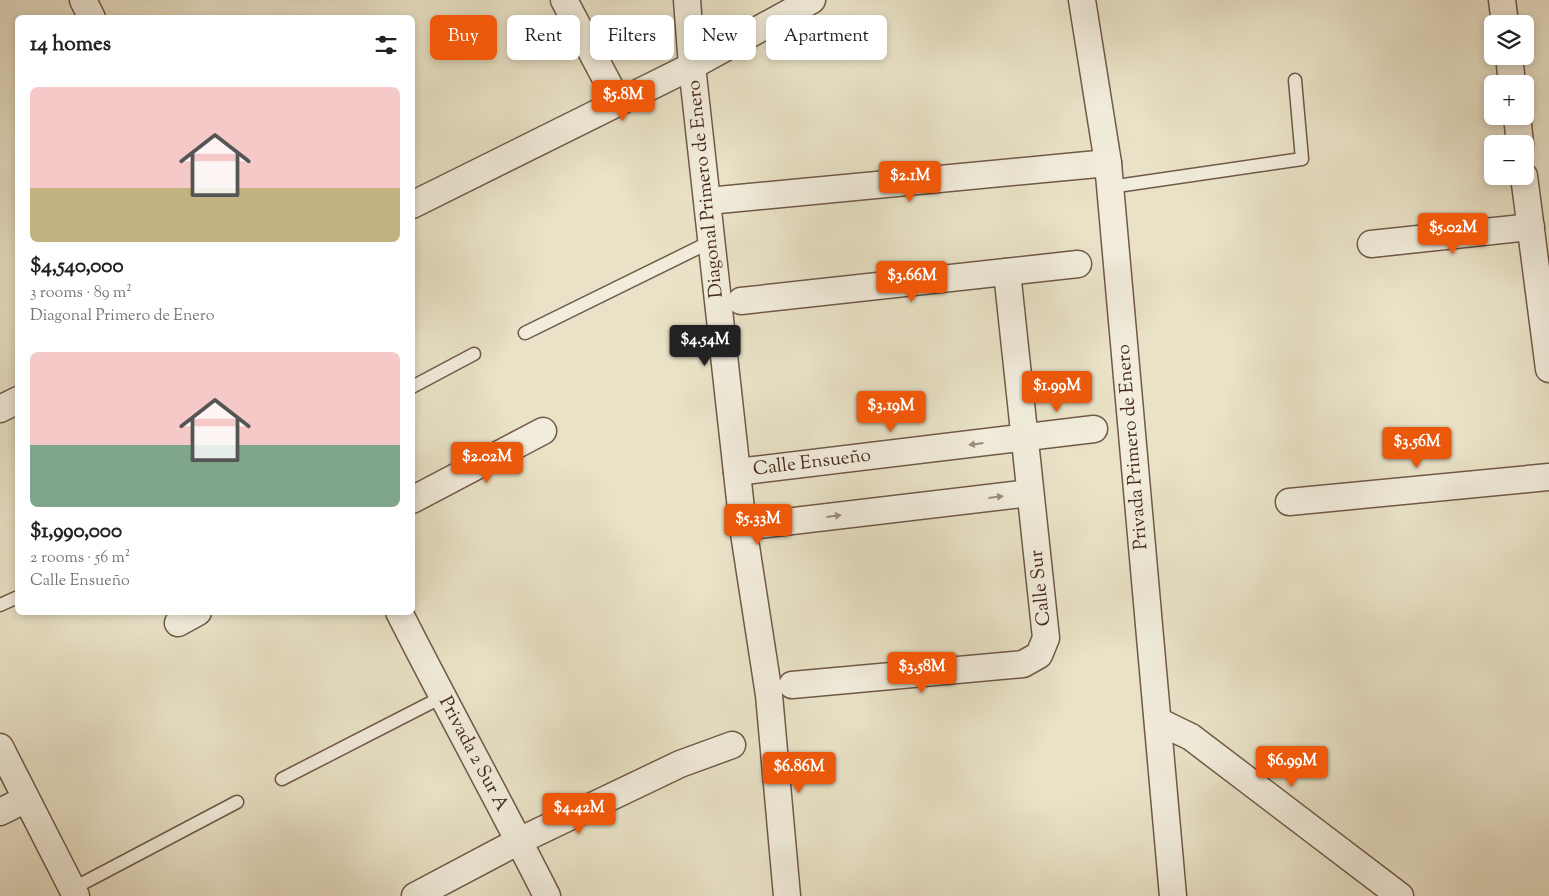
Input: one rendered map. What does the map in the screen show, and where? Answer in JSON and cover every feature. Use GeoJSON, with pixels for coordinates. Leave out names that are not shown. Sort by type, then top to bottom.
{"type":"FeatureCollection","features":[{"type":"Feature","properties":{"kind":"street"},"geometry":{"type":"LineString","coordinates":[[83,0],[90,15]]}},
{"type":"Feature","properties":{"kind":"street"},"geometry":{"type":"LineString","coordinates":[[564,0],[618,102]]}},
{"type":"Feature","properties":{"kind":"street","name":"Diagonal Primero de Enero"},"geometry":{"type":"LineString","coordinates":[[687,0],[692,66],[743,527],[770,695],[787,896]]}},
{"type":"Feature","properties":{"kind":"street"},"geometry":{"type":"LineString","coordinates":[[415,204],[692,66],[812,0]]}},
{"type":"Feature","properties":{"kind":"street","name":"Privada Primero de Enero"},"geometry":{"type":"LineString","coordinates":[[1082,0],[1109,175],[1174,896]]}},
{"type":"Feature","properties":{"kind":"street"},"geometry":{"type":"LineString","coordinates":[[1502,0],[1504,15]]}},
{"type":"Feature","properties":{"kind":"street"},"geometry":{"type":"LineString","coordinates":[[708,202],[1109,175]]}},
{"type":"Feature","properties":{"kind":"street"},"geometry":{"type":"LineString","coordinates":[[1525,185],[1549,370]]}},
{"type":"Feature","properties":{"kind":"street"},"geometry":{"type":"LineString","coordinates":[[1371,244],[1531,227]]}},
{"type":"Feature","properties":{"kind":"street"},"geometry":{"type":"LineString","coordinates":[[741,301],[1078,264]]}},
{"type":"Feature","properties":{"kind":"street","name":"Calle Sur"},"geometry":{"type":"LineString","coordinates":[[792,685],[1023,664],[1039,655],[1046,638],[1007,272]]}},
{"type":"Feature","properties":{"kind":"street"},"geometry":{"type":"LineString","coordinates":[[0,409],[15,402]]}},
{"type":"Feature","properties":{"kind":"street","name":"Calle Ensueño"},"geometry":{"type":"LineString","coordinates":[[738,472],[1094,429]]}},
{"type":"Feature","properties":{"kind":"street"},"geometry":{"type":"LineString","coordinates":[[415,498],[543,431]]}},
{"type":"Feature","properties":{"kind":"street"},"geometry":{"type":"LineString","coordinates":[[1288,502],[1549,476]]}},
{"type":"Feature","properties":{"kind":"street"},"geometry":{"type":"LineString","coordinates":[[743,527],[1030,493]]}},
{"type":"Feature","properties":{"kind":"street","name":"Privada 2 Sur A"},"geometry":{"type":"LineString","coordinates":[[401,615],[442,697],[519,840],[546,896]]}},
{"type":"Feature","properties":{"kind":"street"},"geometry":{"type":"LineString","coordinates":[[1158,720],[1191,738],[1400,896]]}},
{"type":"Feature","properties":{"kind":"street"},"geometry":{"type":"LineString","coordinates":[[414,896],[519,840],[680,764],[732,745]]}},
{"type":"Feature","properties":{"kind":"street"},"geometry":{"type":"LineString","coordinates":[[0,747],[26,799],[68,893]]}},
{"type":"Feature","properties":{"kind":"street"},"geometry":{"type":"LineString","coordinates":[[0,812],[26,799]]}},
{"type":"Feature","properties":{"kind":"lane"},"geometry":{"type":"LineString","coordinates":[[1109,175],[1302,159],[1296,80]]}},
{"type":"Feature","properties":{"kind":"lane"},"geometry":{"type":"LineString","coordinates":[[525,333],[712,241]]}},
{"type":"Feature","properties":{"kind":"lane"},"geometry":{"type":"LineString","coordinates":[[415,385],[474,354]]}},
{"type":"Feature","properties":{"kind":"lane"},"geometry":{"type":"LineString","coordinates":[[0,605],[15,598]]}},
{"type":"Feature","properties":{"kind":"lane"},"geometry":{"type":"LineString","coordinates":[[282,779],[442,697]]}},
{"type":"Feature","properties":{"kind":"lane"},"geometry":{"type":"LineString","coordinates":[[68,893],[238,802]]}}]}
